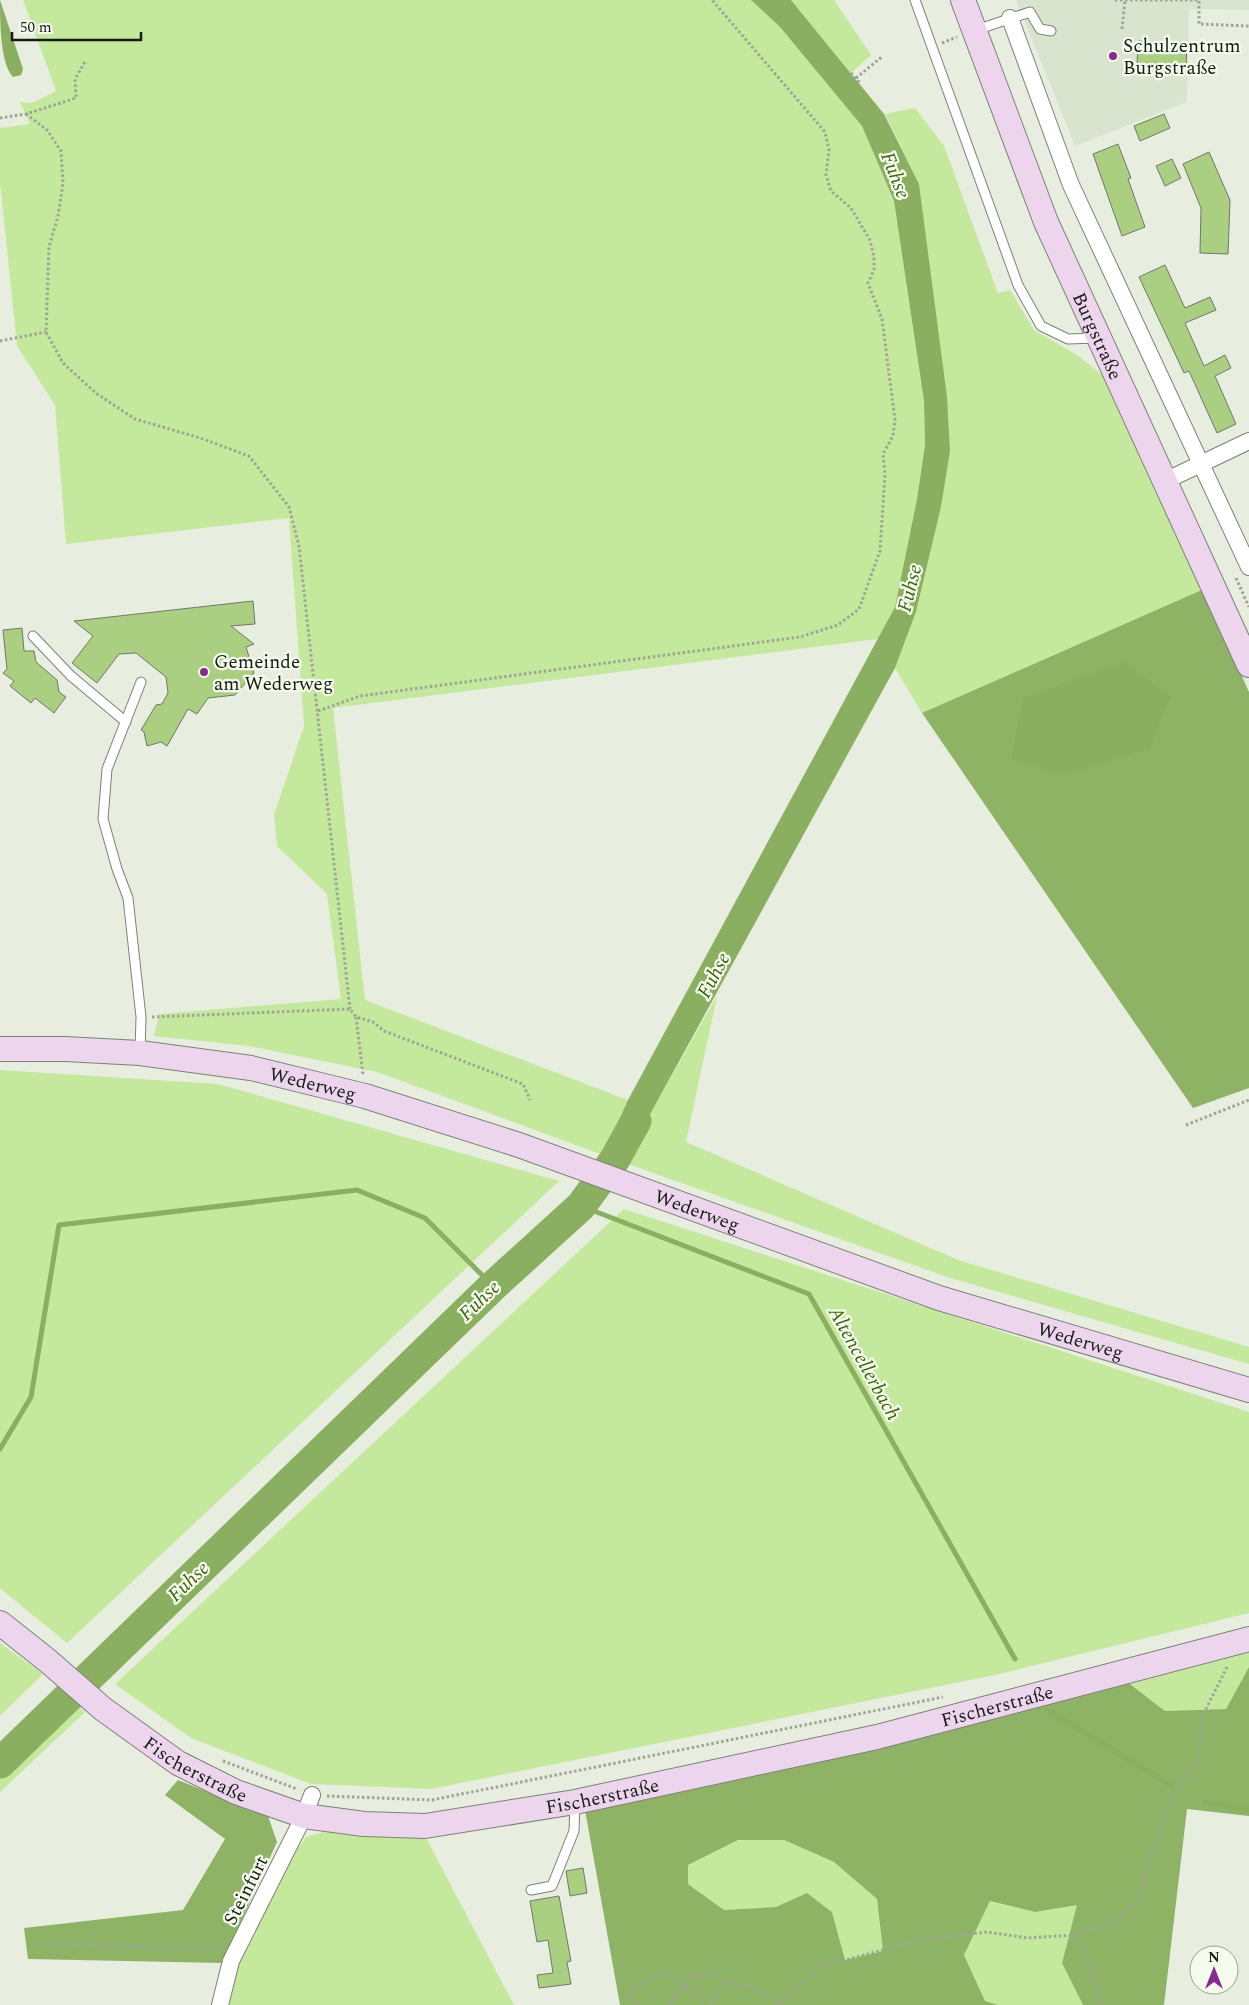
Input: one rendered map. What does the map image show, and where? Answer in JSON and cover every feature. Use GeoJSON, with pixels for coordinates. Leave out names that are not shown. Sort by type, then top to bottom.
{"type":"FeatureCollection","features":[{"type":"Feature","properties":{"kind":"street","name":"Burgstraße"},"geometry":{"type":"LineString","coordinates":[[963,0],[1046,222],[1249,665]]}},
{"type":"Feature","properties":{"kind":"street","name":"Burgstraße"},"geometry":{"type":"LineString","coordinates":[[1010,18],[1071,185],[1249,567]]}},
{"type":"Feature","properties":{"kind":"street"},"geometry":{"type":"LineString","coordinates":[[1165,481],[1249,441]]}},
{"type":"Feature","properties":{"kind":"street","name":"Wederweg"},"geometry":{"type":"LineString","coordinates":[[0,1049],[65,1049],[140,1053],[251,1068],[366,1096],[519,1145],[676,1204],[939,1298],[1249,1390]]}},
{"type":"Feature","properties":{"kind":"street","name":"Fischerstraße"},"geometry":{"type":"LineString","coordinates":[[0,1623],[48,1661],[103,1709],[178,1763],[236,1792],[308,1806],[364,1824],[425,1826],[575,1802],[877,1737],[1245,1640]]}},
{"type":"Feature","properties":{"kind":"street","name":"Steinfurt"},"geometry":{"type":"LineString","coordinates":[[220,2005],[231,1961],[308,1806]]}},
{"type":"Feature","properties":{"kind":"lane"},"geometry":{"type":"LineString","coordinates":[[915,0],[1018,285],[1041,326],[1068,339],[1098,338]]}},
{"type":"Feature","properties":{"kind":"lane"},"geometry":{"type":"LineString","coordinates":[[974,31],[1030,12],[1040,29],[1051,31]]}},
{"type":"Feature","properties":{"kind":"lane"},"geometry":{"type":"LineString","coordinates":[[32,636],[71,676],[126,722]]}},
{"type":"Feature","properties":{"kind":"lane"},"geometry":{"type":"LineString","coordinates":[[140,1053],[141,1017],[128,898],[117,869],[103,819],[107,769],[141,682]]}},
{"type":"Feature","properties":{"kind":"lane"},"geometry":{"type":"LineString","coordinates":[[531,1890],[552,1886],[574,1831],[575,1802]]}},
{"type":"Feature","properties":{"kind":"path"},"geometry":{"type":"LineString","coordinates":[[318,712],[360,696],[800,637],[838,625],[859,609],[880,551],[885,474],[884,454],[893,436],[895,420],[882,319],[868,283],[874,270],[874,256],[870,240],[851,208],[831,191],[826,175],[829,150],[825,132],[712,0]]}},
{"type":"Feature","properties":{"kind":"path"},"geometry":{"type":"LineString","coordinates":[[1115,0],[1199,0],[1199,24],[1249,26]]}},
{"type":"Feature","properties":{"kind":"path"},"geometry":{"type":"LineString","coordinates":[[1122,29],[1125,0]]}},
{"type":"Feature","properties":{"kind":"path"},"geometry":{"type":"LineString","coordinates":[[856,78],[883,56]]}},
{"type":"Feature","properties":{"kind":"path"},"geometry":{"type":"LineString","coordinates":[[0,118],[26,114],[76,98],[74,79],[86,60]]}},
{"type":"Feature","properties":{"kind":"path"},"geometry":{"type":"LineString","coordinates":[[851,73],[860,83]]}},
{"type":"Feature","properties":{"kind":"path"},"geometry":{"type":"LineString","coordinates":[[26,114],[47,130],[61,151],[63,184],[58,216],[49,247],[46,332],[63,363],[97,394],[135,419],[200,438],[249,456],[289,507],[299,546],[350,1009],[356,1017],[366,1096]]}},
{"type":"Feature","properties":{"kind":"path"},"geometry":{"type":"LineString","coordinates":[[0,341],[14,340],[46,332]]}},
{"type":"Feature","properties":{"kind":"path"},"geometry":{"type":"LineString","coordinates":[[141,1017],[350,1009]]}},
{"type":"Feature","properties":{"kind":"path"},"geometry":{"type":"LineString","coordinates":[[356,1017],[373,1022],[384,1031],[523,1084],[530,1100]]}},
{"type":"Feature","properties":{"kind":"path"},"geometry":{"type":"LineString","coordinates":[[1186,1125],[1249,1100]]}},
{"type":"Feature","properties":{"kind":"path"},"geometry":{"type":"LineString","coordinates":[[669,2005],[692,1975],[713,1972],[726,1983],[750,1986],[779,2004],[820,1968],[919,1940],[987,1932],[1028,1938],[1074,1934],[1114,1921],[1138,1900],[1169,1803],[1200,1757],[1202,1717],[1245,1640]]}},
{"type":"Feature","properties":{"kind":"path"},"geometry":{"type":"LineString","coordinates":[[221,1760],[308,1806],[432,1800],[949,1696]]}},
{"type":"Feature","properties":{"kind":"path"},"geometry":{"type":"LineString","coordinates":[[1074,1934],[1086,1953],[1102,2005]]}},
{"type":"Feature","properties":{"kind":"path"},"geometry":{"type":"LineString","coordinates":[[38,1944],[237,1950]]}},
{"type":"Feature","properties":{"kind":"path"},"geometry":{"type":"LineString","coordinates":[[638,2005],[628,1994],[662,1971],[699,1996],[704,2005]]}},
{"type":"Feature","properties":{"kind":"path"},"geometry":{"type":"LineString","coordinates":[[711,2005],[717,1993],[726,1983]]}},
{"type":"Feature","properties":{"kind":"shaded area"},"geometry":{"type":"Polygon","coordinates":[[[23,0],[751,0],[780,27],[862,126],[894,201],[924,401],[925,445],[917,499],[895,607],[878,639],[333,708],[365,1000],[628,1100],[603,1155],[377,1072],[249,1046],[154,1036],[159,1014],[341,999],[327,894],[277,846],[274,815],[304,726],[289,518],[66,544],[55,405],[17,346],[0,182],[0,128],[30,124],[20,102],[32,103],[56,91],[23,0]]]}},
{"type":"Feature","properties":{"kind":"shaded area"},"geometry":{"type":"Polygon","coordinates":[[[791,0],[834,0],[871,55],[851,73],[791,0]]]}},
{"type":"Feature","properties":{"kind":"shaded area","name":"Schulzentrum Burgstraße"},"geometry":{"type":"Polygon","coordinates":[[[1016,0],[1249,0],[1249,10],[1189,9],[1187,102],[1075,146],[1016,0]]]}},
{"type":"Feature","properties":{"kind":"shaded area"},"geometry":{"type":"Polygon","coordinates":[[[915,108],[944,146],[998,293],[1010,290],[1034,330],[1077,355],[1105,377],[1204,589],[922,713],[895,668],[916,612],[941,507],[950,451],[919,184],[885,114],[915,108]]]}},
{"type":"Feature","properties":{"kind":"shaded area"},"geometry":{"type":"Polygon","coordinates":[[[1204,589],[1249,692],[1249,1088],[1193,1108],[922,713],[1204,589]]]}},
{"type":"Feature","properties":{"kind":"shaded area"},"geometry":{"type":"Polygon","coordinates":[[[717,996],[686,1142],[958,1260],[1249,1347],[1249,1364],[950,1278],[625,1163],[654,1107],[717,996]]]}},
{"type":"Feature","properties":{"kind":"shaded area"},"geometry":{"type":"Polygon","coordinates":[[[0,1070],[218,1084],[559,1181],[67,1643],[0,1588],[0,1070]]]}},
{"type":"Feature","properties":{"kind":"shaded area"},"geometry":{"type":"Polygon","coordinates":[[[624,1209],[1249,1412],[1249,1613],[995,1675],[431,1789],[311,1784],[191,1738],[115,1684],[624,1209]]]}},
{"type":"Feature","properties":{"kind":"shaded area"},"geometry":{"type":"Polygon","coordinates":[[[0,1643],[43,1674],[0,1716],[0,1643]]]}},
{"type":"Feature","properties":{"kind":"shaded area"},"geometry":{"type":"Polygon","coordinates":[[[1249,1648],[1249,1667],[1226,1709],[1165,1711],[1126,1681],[1249,1648]]]}},
{"type":"Feature","properties":{"kind":"shaded area"},"geometry":{"type":"Polygon","coordinates":[[[1249,1667],[1249,1816],[1187,1809],[1164,2005],[1083,2005],[1062,1963],[1077,1905],[1035,1912],[990,1901],[964,1955],[985,2001],[998,2005],[620,2005],[585,1810],[1126,1681],[1165,1711],[1226,1709],[1249,1667]],[[738,1840],[688,1865],[688,1884],[724,1910],[776,1907],[807,1893],[832,1912],[845,1960],[883,1951],[877,1899],[834,1862],[784,1840],[738,1840]]]}},
{"type":"Feature","properties":{"kind":"shaded area"},"geometry":{"type":"Polygon","coordinates":[[[75,1704],[85,1712],[0,1792],[0,1773],[75,1704]]]}},
{"type":"Feature","properties":{"kind":"shaded area"},"geometry":{"type":"Polygon","coordinates":[[[178,1780],[268,1816],[277,1842],[222,1963],[28,1959],[24,1928],[183,1910],[225,1839],[165,1795],[178,1780]]]}},
{"type":"Feature","properties":{"kind":"shaded area"},"geometry":{"type":"Polygon","coordinates":[[[337,1828],[424,1834],[514,2005],[226,2005],[238,1960],[275,1893],[288,1863],[306,1837],[337,1828]]]}},
{"type":"Feature","properties":{"kind":"shaded area"},"geometry":{"type":"Polygon","coordinates":[[[738,1840],[784,1840],[834,1862],[877,1899],[883,1951],[845,1960],[832,1912],[807,1893],[776,1907],[724,1910],[688,1884],[688,1865],[738,1840]]]}},
{"type":"Feature","properties":{"kind":"shaded area"},"geometry":{"type":"Polygon","coordinates":[[[990,1901],[1035,1912],[1078,1904],[1062,1963],[1083,2005],[998,2005],[985,2001],[964,1955],[990,1901]]]}},
{"type":"Feature","properties":{"kind":"water"},"geometry":{"type":"Polygon","coordinates":[[[0,0],[23,69],[21,75],[13,77],[5,62],[3,52],[0,0]]]}},
{"type":"Feature","properties":{"kind":"water"},"geometry":{"type":"Polygon","coordinates":[[[751,0],[791,0],[884,114],[919,184],[947,397],[950,451],[941,507],[916,612],[895,668],[625,1163],[603,1155],[628,1100],[895,607],[917,499],[925,445],[924,401],[894,201],[862,126],[780,27],[751,0]]]}},
{"type":"Feature","properties":{"kind":"water"},"geometry":{"type":"Polygon","coordinates":[[[1125,662],[1171,697],[1149,748],[1064,775],[1011,759],[1023,698],[1125,662]]]}},
{"type":"Feature","properties":{"kind":"building"},"geometry":{"type":"Polygon","coordinates":[[[1138,41],[1187,43],[1186,68],[1137,66],[1138,41]]]}},
{"type":"Feature","properties":{"kind":"building"},"geometry":{"type":"Polygon","coordinates":[[[1164,114],[1170,128],[1140,141],[1134,126],[1164,114]]]}},
{"type":"Feature","properties":{"kind":"building"},"geometry":{"type":"Polygon","coordinates":[[[1118,144],[1131,178],[1128,179],[1145,227],[1122,236],[1093,154],[1118,144]]]}},
{"type":"Feature","properties":{"kind":"building"},"geometry":{"type":"Polygon","coordinates":[[[1209,152],[1230,200],[1228,254],[1200,253],[1201,208],[1183,164],[1209,152]]]}},
{"type":"Feature","properties":{"kind":"building"},"geometry":{"type":"Polygon","coordinates":[[[1172,159],[1181,178],[1165,186],[1156,166],[1172,159]]]}},
{"type":"Feature","properties":{"kind":"building"},"geometry":{"type":"Polygon","coordinates":[[[1165,265],[1185,308],[1210,297],[1216,310],[1185,323],[1204,366],[1225,355],[1231,368],[1215,376],[1236,424],[1217,433],[1189,371],[1184,373],[1139,277],[1165,265]]]}},
{"type":"Feature","properties":{"kind":"building","name":"Gemeinde am Wederweg"},"geometry":{"type":"Polygon","coordinates":[[[253,601],[255,624],[231,626],[254,644],[246,647],[254,673],[235,695],[208,698],[197,714],[188,709],[167,746],[161,742],[147,746],[144,732],[141,730],[156,705],[162,704],[168,693],[166,677],[136,653],[119,654],[97,683],[72,663],[93,636],[74,621],[253,601]]]}},
{"type":"Feature","properties":{"kind":"building"},"geometry":{"type":"Polygon","coordinates":[[[22,628],[24,651],[34,651],[36,662],[57,680],[59,692],[66,697],[54,713],[35,698],[31,703],[10,686],[14,681],[3,673],[7,669],[3,630],[22,628]]]}},
{"type":"Feature","properties":{"kind":"building"},"geometry":{"type":"Polygon","coordinates":[[[583,1868],[587,1893],[570,1896],[566,1871],[583,1868]]]}},
{"type":"Feature","properties":{"kind":"building"},"geometry":{"type":"Polygon","coordinates":[[[559,1896],[571,1961],[567,1962],[571,1984],[539,1988],[537,1975],[553,1973],[548,1940],[537,1942],[530,1901],[559,1896]]]}},
{"type":"Feature","properties":{"kind":"waterway","name":"Fuhse"},"geometry":{"type":"LineString","coordinates":[[0,1763],[493,1286],[581,1206],[615,1159],[636,1121]]}},
{"type":"Feature","properties":{"kind":"waterway"},"geometry":{"type":"LineString","coordinates":[[0,1449],[31,1397],[59,1225],[357,1190],[425,1218],[493,1286]]}},
{"type":"Feature","properties":{"kind":"waterway","name":"Altencellerbach"},"geometry":{"type":"LineString","coordinates":[[581,1206],[809,1294],[1015,1659]]}},
{"type":"Feature","properties":{"kind":"waterway","name":"Altencellerbach"},"geometry":{"type":"LineString","coordinates":[[1047,1710],[1172,1786]]}},
{"type":"Feature","properties":{"kind":"waterway","name":"Altencellerbach"},"geometry":{"type":"LineString","coordinates":[[1205,1802],[1249,1810]]}},
{"type":"Feature","properties":{"kind":"place","name":"Schulzentrum Burgstraße"},"geometry":{"type":"Point","coordinates":[1113,56]}},
{"type":"Feature","properties":{"kind":"place","name":"Gemeinde am Wederweg"},"geometry":{"type":"Point","coordinates":[204,672]}}]}
